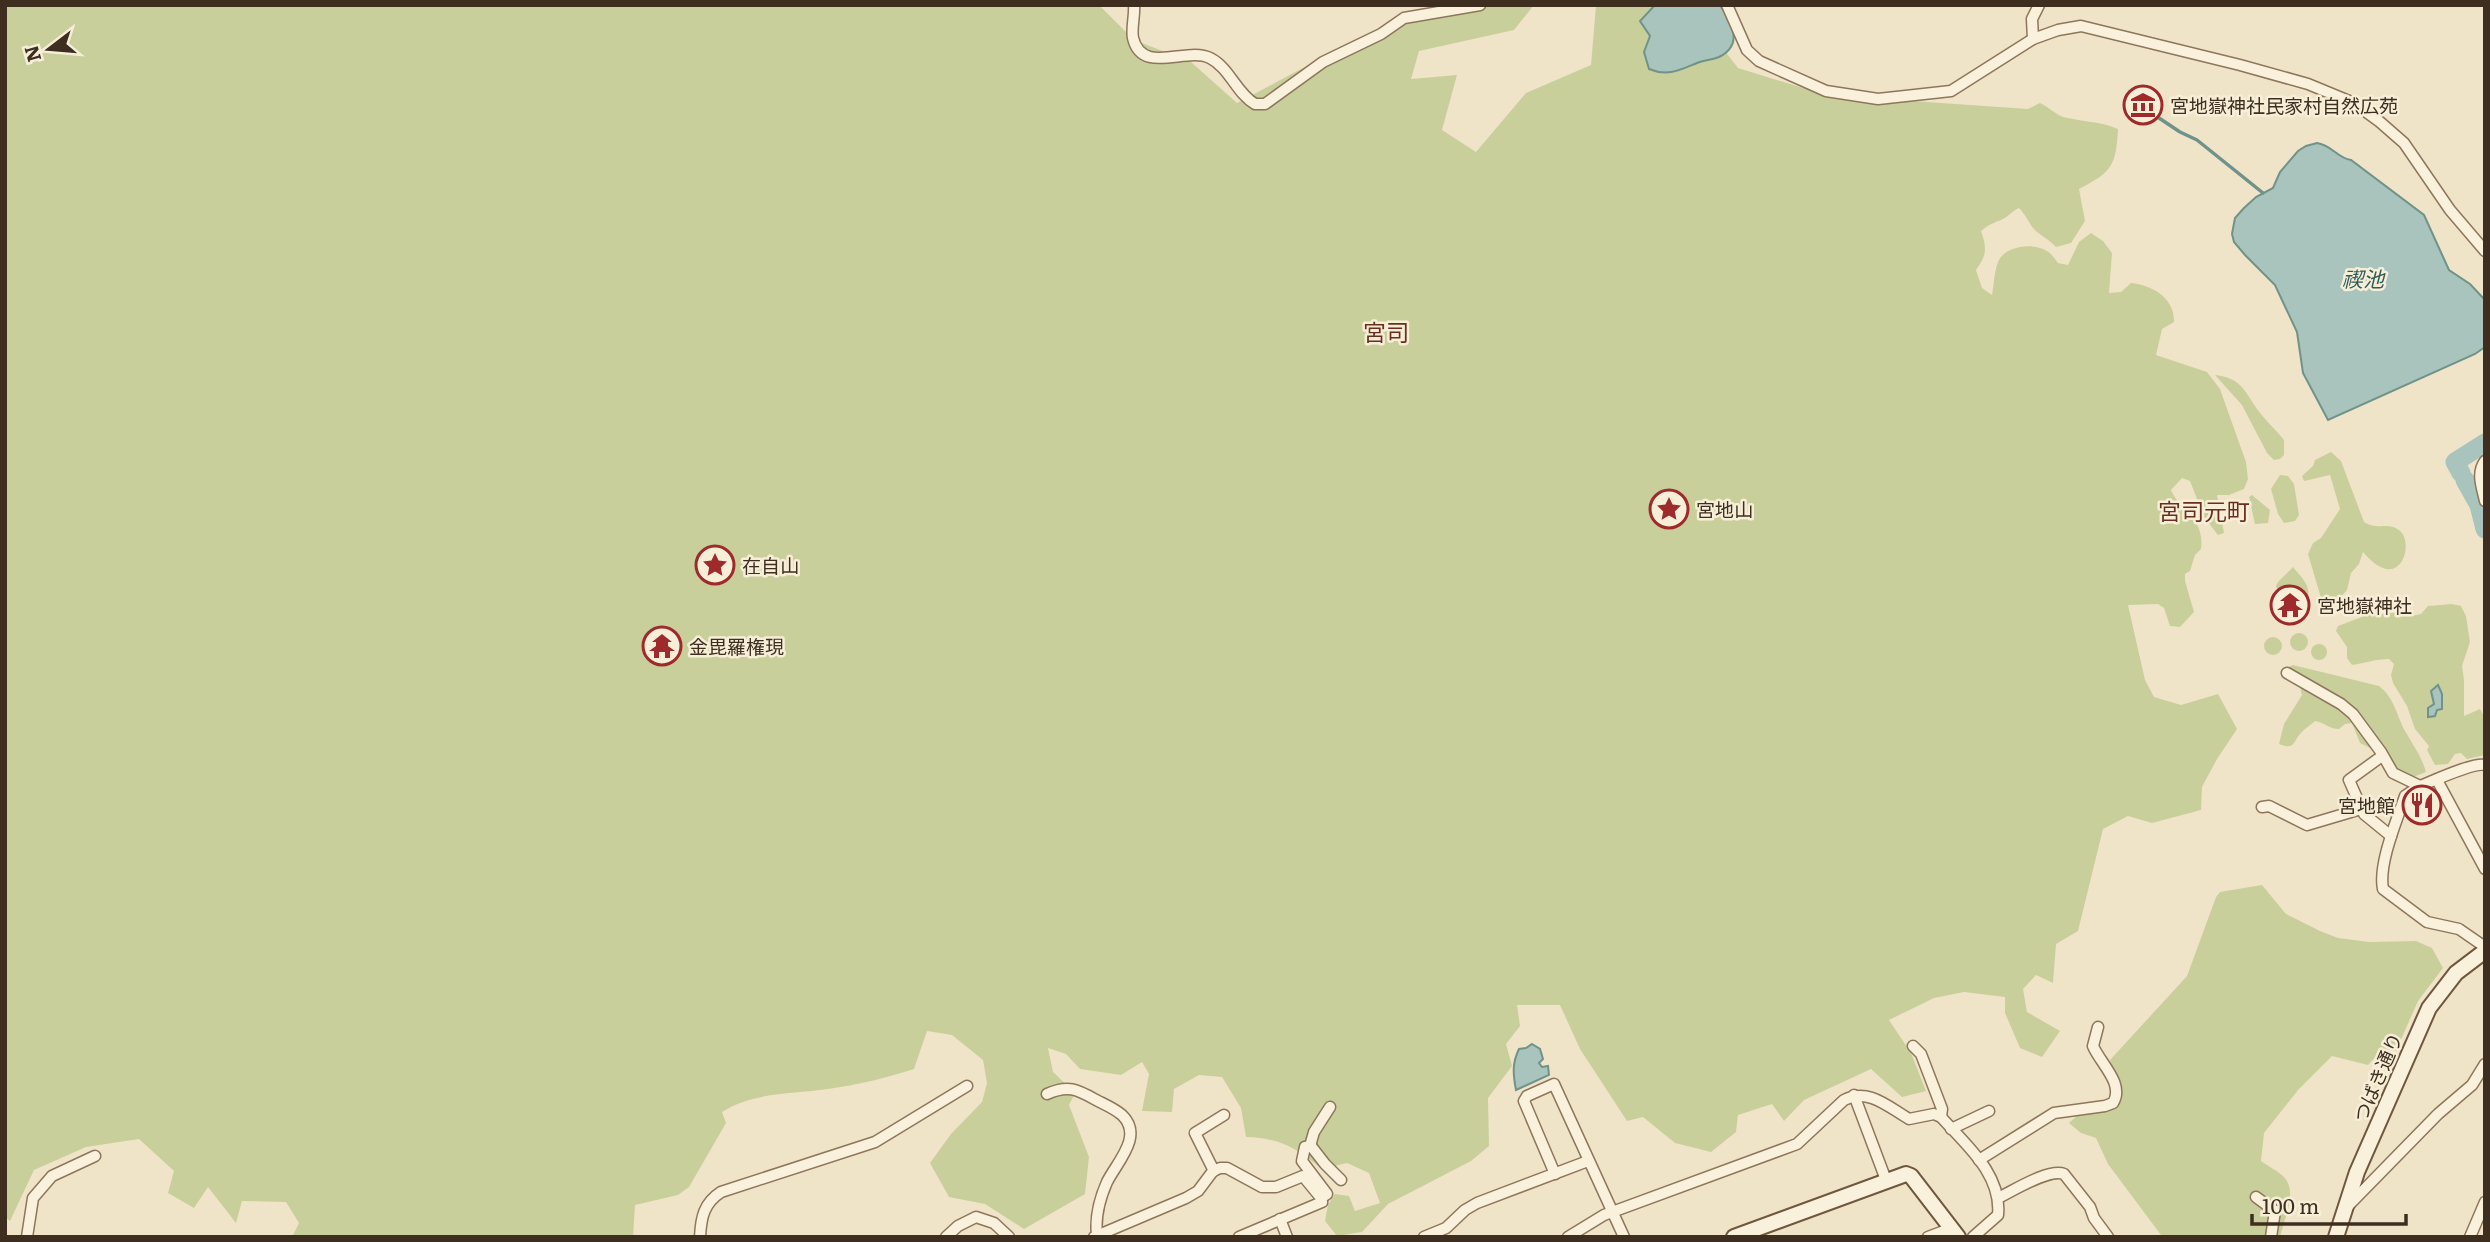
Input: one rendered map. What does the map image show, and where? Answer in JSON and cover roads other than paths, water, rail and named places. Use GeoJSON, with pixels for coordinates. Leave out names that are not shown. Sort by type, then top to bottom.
{"type":"FeatureCollection","features":[{"type":"Feature","properties":{"kind":"main road","name":"つばき通り"},"geometry":{"type":"LineString","coordinates":[[2336,1237],[2357,1172],[2429,1008],[2456,973],[2485,949]]}},
{"type":"Feature","properties":{"kind":"main road"},"geometry":{"type":"LineString","coordinates":[[1734,1237],[1906,1174],[1911,1176],[1955,1232]]}},
{"type":"Feature","properties":{"kind":"street"},"geometry":{"type":"LineString","coordinates":[[1134,5],[1134,41],[1144,54],[1164,59],[1197,54],[1208,56],[1225,71],[1238,90],[1255,104],[1265,104],[1323,62],[1381,34],[1404,18],[1480,5]]}},
{"type":"Feature","properties":{"kind":"street"},"geometry":{"type":"LineString","coordinates":[[1727,5],[1747,50],[1759,61],[1826,91],[1878,100],[1951,90],[2033,39],[2058,30],[2081,26],[2308,84],[2342,98],[2380,122],[2404,144],[2450,210],[2485,251]]}},
{"type":"Feature","properties":{"kind":"street"},"geometry":{"type":"LineString","coordinates":[[2033,39],[2032,19],[2039,5]]}},
{"type":"Feature","properties":{"kind":"street"},"geometry":{"type":"LineString","coordinates":[[2485,461],[2480,468],[2485,501]]}},
{"type":"Feature","properties":{"kind":"street"},"geometry":{"type":"LineString","coordinates":[[2287,673],[2341,704],[2353,714],[2393,773],[2420,786]]}},
{"type":"Feature","properties":{"kind":"street"},"geometry":{"type":"LineString","coordinates":[[2382,756],[2349,780],[2364,814],[2391,836]]}},
{"type":"Feature","properties":{"kind":"street"},"geometry":{"type":"LineString","coordinates":[[2485,765],[2479,763],[2469,766],[2420,786],[2404,796],[2381,880],[2384,889],[2427,922],[2459,929],[2485,949]]}},
{"type":"Feature","properties":{"kind":"street"},"geometry":{"type":"LineString","coordinates":[[2437,780],[2485,869]]}},
{"type":"Feature","properties":{"kind":"street"},"geometry":{"type":"LineString","coordinates":[[2262,807],[2269,806],[2308,825],[2361,809]]}},
{"type":"Feature","properties":{"kind":"street"},"geometry":{"type":"LineString","coordinates":[[1979,1160],[2054,1113],[2113,1103],[2118,1091],[2093,1046],[2098,1027]]}},
{"type":"Feature","properties":{"kind":"street"},"geometry":{"type":"LineString","coordinates":[[1913,1046],[1921,1054],[1942,1108],[1941,1117]]}},
{"type":"Feature","properties":{"kind":"street"},"geometry":{"type":"LineString","coordinates":[[2342,1213],[2438,1114],[2472,1085],[2485,1064]]}},
{"type":"Feature","properties":{"kind":"street"},"geometry":{"type":"LineString","coordinates":[[1555,1174],[1524,1101],[1527,1096],[1554,1084],[1624,1237]]}},
{"type":"Feature","properties":{"kind":"street"},"geometry":{"type":"LineString","coordinates":[[700,1237],[703,1212],[713,1197],[721,1192],[868,1145],[967,1086]]}},
{"type":"Feature","properties":{"kind":"street"},"geometry":{"type":"LineString","coordinates":[[1048,1094],[1061,1088],[1072,1089],[1120,1113],[1129,1128],[1131,1136],[1128,1147],[1102,1195],[1096,1236],[1186,1198],[1198,1191],[1214,1171],[1220,1168],[1227,1168],[1262,1187],[1276,1187],[1303,1176],[1321,1198]]}},
{"type":"Feature","properties":{"kind":"street"},"geometry":{"type":"LineString","coordinates":[[1568,1237],[1612,1212],[1797,1144],[1844,1100],[1854,1095],[1866,1094],[1909,1119],[1934,1114],[1941,1117],[1979,1160],[1996,1186],[1998,1215],[1973,1237]]}},
{"type":"Feature","properties":{"kind":"street"},"geometry":{"type":"LineString","coordinates":[[1854,1095],[1886,1180]]}},
{"type":"Feature","properties":{"kind":"street"},"geometry":{"type":"LineString","coordinates":[[1310,1146],[1314,1132],[1330,1107]]}},
{"type":"Feature","properties":{"kind":"street"},"geometry":{"type":"LineString","coordinates":[[1951,1129],[1989,1111]]}},
{"type":"Feature","properties":{"kind":"street"},"geometry":{"type":"LineString","coordinates":[[1214,1171],[1195,1133],[1224,1115]]}},
{"type":"Feature","properties":{"kind":"street"},"geometry":{"type":"LineString","coordinates":[[1310,1146],[1341,1180]]}},
{"type":"Feature","properties":{"kind":"street"},"geometry":{"type":"LineString","coordinates":[[1239,1237],[1322,1202],[1321,1198],[1327,1194],[1302,1161],[1305,1147],[1310,1146]]}},
{"type":"Feature","properties":{"kind":"street"},"geometry":{"type":"LineString","coordinates":[[27,1237],[33,1198],[52,1176],[95,1156]]}},
{"type":"Feature","properties":{"kind":"street"},"geometry":{"type":"LineString","coordinates":[[1424,1237],[1446,1228],[1477,1203],[1588,1161]]}},
{"type":"Feature","properties":{"kind":"street"},"geometry":{"type":"LineString","coordinates":[[1998,1198],[2044,1176],[2058,1172],[2064,1174],[2090,1207],[2094,1218],[2108,1237]]}},
{"type":"Feature","properties":{"kind":"street"},"geometry":{"type":"LineString","coordinates":[[2256,1197],[2274,1211],[2271,1237]]}},
{"type":"Feature","properties":{"kind":"street"},"geometry":{"type":"LineString","coordinates":[[2470,1237],[2485,1202]]}},
{"type":"Feature","properties":{"kind":"street"},"geometry":{"type":"LineString","coordinates":[[946,1237],[958,1226],[976,1217],[994,1223],[1009,1237]]}},
{"type":"Feature","properties":{"kind":"street"},"geometry":{"type":"LineString","coordinates":[[1280,1219],[1287,1237]]}},
{"type":"Feature","properties":{"kind":"street"},"geometry":{"type":"LineString","coordinates":[[1928,1237],[1955,1232]]}},
{"type":"Feature","properties":{"kind":"water"},"geometry":{"type":"Polygon","coordinates":[[[1655,5],[1720,5],[1732,26],[1731,46],[1719,57],[1679,70],[1662,72],[1649,69],[1644,52],[1650,36],[1640,21],[1655,5]]]}},
{"type":"Feature","properties":{"kind":"water","name":"禊池"},"geometry":{"type":"Polygon","coordinates":[[[2317,143],[2351,160],[2424,215],[2449,270],[2470,284],[2485,300],[2485,347],[2475,354],[2328,420],[2303,373],[2297,332],[2275,285],[2234,242],[2232,234],[2235,218],[2244,208],[2256,197],[2273,188],[2280,172],[2298,151],[2317,143]]]}},
{"type":"Feature","properties":{"kind":"water"},"geometry":{"type":"Polygon","coordinates":[[[2438,685],[2442,694],[2442,709],[2437,710],[2435,716],[2428,717],[2428,708],[2434,704],[2431,691],[2438,685]]]}},
{"type":"Feature","properties":{"kind":"water"},"geometry":{"type":"Polygon","coordinates":[[[1532,1044],[1540,1049],[1543,1059],[1539,1063],[1542,1067],[1548,1066],[1549,1075],[1516,1090],[1515,1059],[1519,1049],[1532,1044]]]}},
{"type":"Feature","properties":{"kind":"waterway"},"geometry":{"type":"LineString","coordinates":[[2150,116],[2156,116],[2197,140],[2263,193]]}},
{"type":"Feature","properties":{"kind":"waterway"},"geometry":{"type":"LineString","coordinates":[[2461,473],[2455,462],[2485,443]]}},
{"type":"Feature","properties":{"kind":"waterway"},"geometry":{"type":"LineString","coordinates":[[2465,480],[2479,505],[2485,529]]}},
{"type":"Feature","properties":{"kind":"place","name":"宮地嶽神社民家村自然広苑"},"geometry":{"type":"Point","coordinates":[2143,105]}},
{"type":"Feature","properties":{"kind":"place","name":"宮地山"},"geometry":{"type":"Point","coordinates":[1669,509]}},
{"type":"Feature","properties":{"kind":"place","name":"在自山"},"geometry":{"type":"Point","coordinates":[715,565]}},
{"type":"Feature","properties":{"kind":"place","name":"宮地嶽神社"},"geometry":{"type":"Point","coordinates":[2290,605]}},
{"type":"Feature","properties":{"kind":"place","name":"金毘羅権現"},"geometry":{"type":"Point","coordinates":[662,646]}},
{"type":"Feature","properties":{"kind":"place","name":"宮地館"},"geometry":{"type":"Point","coordinates":[2422,805]}},
{"type":"Feature","properties":{"kind":"district","name":"宮司"},"geometry":{"type":"Point","coordinates":[1386,331]}},
{"type":"Feature","properties":{"kind":"district","name":"宮司元町"},"geometry":{"type":"Point","coordinates":[2204,510]}}]}
